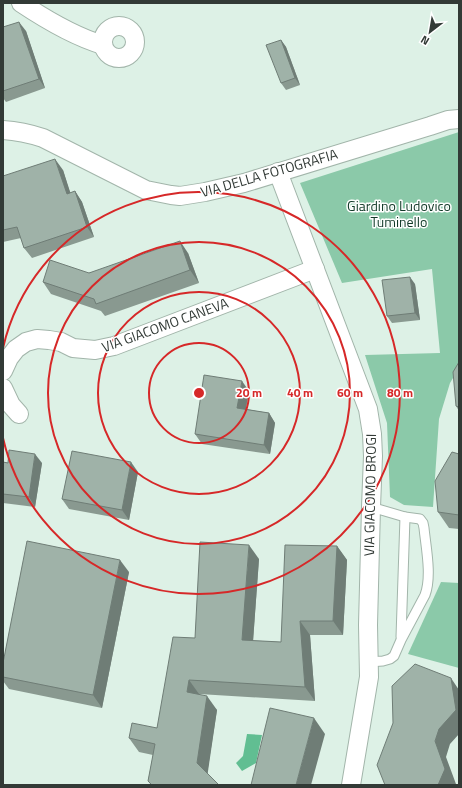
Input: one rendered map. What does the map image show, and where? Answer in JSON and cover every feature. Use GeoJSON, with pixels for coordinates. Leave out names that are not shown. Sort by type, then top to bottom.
{"type":"FeatureCollection","features":[{"type":"Feature","properties":{"kind":"street"},"geometry":{"type":"LineString","coordinates":[[21,3],[62,27],[103,45]]}},
{"type":"Feature","properties":{"kind":"street","name":"VIA DELLA FOTOGRAFIA"},"geometry":{"type":"LineString","coordinates":[[3,130],[28,133],[43,138],[146,190],[171,195],[189,195],[244,183],[455,118]]}},
{"type":"Feature","properties":{"kind":"street","name":"VIA GIACOMO BROGI"},"geometry":{"type":"LineString","coordinates":[[278,172],[368,409],[372,434],[373,449],[368,625],[368,682],[351,785]]}},
{"type":"Feature","properties":{"kind":"street","name":"VIA GIACOMO CANEVA"},"geometry":{"type":"LineString","coordinates":[[3,372],[9,358],[16,349],[26,342],[37,339],[49,340],[61,342],[73,348],[95,350],[114,346],[315,269]]}},
{"type":"Feature","properties":{"kind":"street"},"geometry":{"type":"LineString","coordinates":[[3,388],[11,405],[19,414]]}},
{"type":"Feature","properties":{"kind":"lane"},"geometry":{"type":"LineString","coordinates":[[368,662],[383,661],[394,656],[425,595],[428,578],[424,528],[420,519],[405,517],[371,507]]}},
{"type":"Feature","properties":{"kind":"lane"},"geometry":{"type":"LineString","coordinates":[[401,640],[405,517]]}},
{"type":"Feature","properties":{"kind":"green space","name":"Giardino Ludovico Tuminello"},"geometry":{"type":"Polygon","coordinates":[[[459,132],[459,368],[450,383],[439,419],[433,507],[404,505],[390,497],[387,423],[365,355],[440,353],[432,269],[342,283],[300,183],[459,132]]]}},
{"type":"Feature","properties":{"kind":"green space"},"geometry":{"type":"Polygon","coordinates":[[[441,582],[459,583],[459,668],[408,654],[441,582]]]}},
{"type":"Feature","properties":{"kind":"shaded area"},"geometry":{"type":"Polygon","coordinates":[[[247,734],[262,735],[256,763],[242,771],[236,763],[243,756],[247,734]]]}},
{"type":"Feature","properties":{"kind":"building"},"geometry":{"type":"Polygon","coordinates":[[[19,22],[39,79],[3,91],[3,27],[19,22]]]}},
{"type":"Feature","properties":{"kind":"building"},"geometry":{"type":"Polygon","coordinates":[[[281,40],[295,78],[281,83],[266,45],[281,40]]]}},
{"type":"Feature","properties":{"kind":"building"},"geometry":{"type":"Polygon","coordinates":[[[55,159],[67,194],[75,191],[87,227],[24,248],[17,227],[3,230],[3,176],[55,159]]]}},
{"type":"Feature","properties":{"kind":"building"},"geometry":{"type":"Polygon","coordinates":[[[180,241],[190,270],[96,304],[94,299],[43,282],[50,260],[89,273],[180,241]]]}},
{"type":"Feature","properties":{"kind":"building"},"geometry":{"type":"Polygon","coordinates":[[[410,277],[415,313],[387,316],[382,280],[410,277]]]}},
{"type":"Feature","properties":{"kind":"building"},"geometry":{"type":"Polygon","coordinates":[[[459,362],[459,407],[456,406],[453,372],[459,362]]]}},
{"type":"Feature","properties":{"kind":"building"},"geometry":{"type":"Polygon","coordinates":[[[204,375],[242,381],[237,408],[269,413],[264,445],[195,434],[204,375]]]}},
{"type":"Feature","properties":{"kind":"building"},"geometry":{"type":"Polygon","coordinates":[[[9,450],[35,454],[29,497],[3,494],[3,462],[8,463],[9,450]]]}},
{"type":"Feature","properties":{"kind":"building"},"geometry":{"type":"Polygon","coordinates":[[[72,451],[131,462],[122,510],[62,499],[72,451]]]}},
{"type":"Feature","properties":{"kind":"building"},"geometry":{"type":"Polygon","coordinates":[[[452,452],[459,454],[459,515],[438,512],[435,481],[452,452]]]}},
{"type":"Feature","properties":{"kind":"building"},"geometry":{"type":"Polygon","coordinates":[[[27,541],[120,560],[93,695],[3,677],[3,663],[27,541]]]}},
{"type":"Feature","properties":{"kind":"building"},"geometry":{"type":"Polygon","coordinates":[[[200,542],[249,545],[242,640],[281,642],[285,545],[337,546],[333,621],[300,621],[305,687],[189,680],[187,692],[207,696],[197,763],[219,785],[152,785],[148,781],[155,744],[129,738],[132,723],[157,728],[173,637],[195,638],[200,542]]]}},
{"type":"Feature","properties":{"kind":"building"},"geometry":{"type":"Polygon","coordinates":[[[415,664],[451,678],[456,710],[439,729],[435,741],[445,769],[438,785],[385,785],[377,765],[393,723],[392,686],[415,664]]]}},
{"type":"Feature","properties":{"kind":"building"},"geometry":{"type":"Polygon","coordinates":[[[270,708],[314,718],[296,785],[251,785],[270,708]]]}}]}
